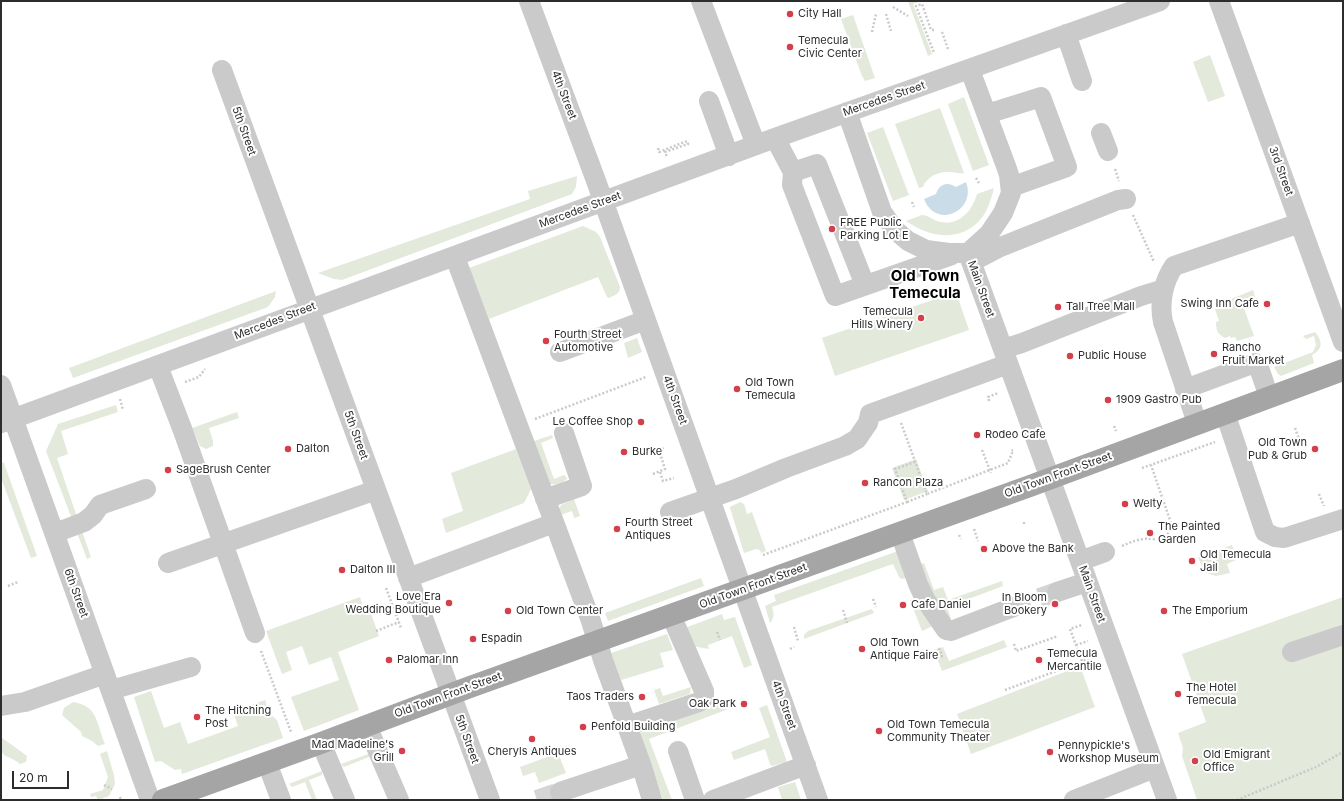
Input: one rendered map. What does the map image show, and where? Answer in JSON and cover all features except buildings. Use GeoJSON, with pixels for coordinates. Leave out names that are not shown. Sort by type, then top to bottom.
{"type":"FeatureCollection","features":[{"type":"Feature","properties":{"kind":"main road","name":"Old Town Front Street"},"geometry":{"type":"LineString","coordinates":[[163,800],[322,743],[451,694],[900,533],[1343,370]]}},
{"type":"Feature","properties":{"kind":"street","name":"4th Street"},"geometry":{"type":"LineString","coordinates":[[529,1],[603,201],[818,800]]}},
{"type":"Feature","properties":{"kind":"street"},"geometry":{"type":"LineString","coordinates":[[701,1],[756,145]]}},
{"type":"Feature","properties":{"kind":"street","name":"Mercedes Street"},"geometry":{"type":"LineString","coordinates":[[7,421],[775,138],[970,70],[1160,1]]}},
{"type":"Feature","properties":{"kind":"street","name":"3rd Street"},"geometry":{"type":"LineString","coordinates":[[1219,1],[1343,342]]}},
{"type":"Feature","properties":{"kind":"street"},"geometry":{"type":"LineString","coordinates":[[1066,34],[1082,82]]}},
{"type":"Feature","properties":{"kind":"street","name":"5th Street"},"geometry":{"type":"LineString","coordinates":[[222,70],[490,800]]}},
{"type":"Feature","properties":{"kind":"street","name":"Main Street"},"geometry":{"type":"LineString","coordinates":[[966,256],[989,234],[1003,213],[1011,193],[1009,175],[970,70]]}},
{"type":"Feature","properties":{"kind":"street"},"geometry":{"type":"LineString","coordinates":[[987,114],[1041,97],[1067,167],[1011,187]]}},
{"type":"Feature","properties":{"kind":"street"},"geometry":{"type":"LineString","coordinates":[[709,101],[728,156]]}},
{"type":"Feature","properties":{"kind":"street","name":"Main Street"},"geometry":{"type":"LineString","coordinates":[[847,112],[882,212],[894,229],[908,241],[926,250],[966,256]]}},
{"type":"Feature","properties":{"kind":"street"},"geometry":{"type":"LineString","coordinates":[[1101,133],[1108,151]]}},
{"type":"Feature","properties":{"kind":"street"},"geometry":{"type":"LineString","coordinates":[[775,138],[792,172],[792,185],[835,296],[865,285],[998,248],[1118,200],[1126,199]]}},
{"type":"Feature","properties":{"kind":"street"},"geometry":{"type":"LineString","coordinates":[[792,172],[817,164],[865,285]]}},
{"type":"Feature","properties":{"kind":"street"},"geometry":{"type":"LineString","coordinates":[[1197,423],[1163,322],[1160,308],[1168,274],[1174,266],[1300,223]]}},
{"type":"Feature","properties":{"kind":"street","name":"Main Street"},"geometry":{"type":"LineString","coordinates":[[966,256],[1006,356],[1167,800]]}},
{"type":"Feature","properties":{"kind":"street"},"geometry":{"type":"LineString","coordinates":[[454,257],[598,641],[603,660],[652,800]]}},
{"type":"Feature","properties":{"kind":"street"},"geometry":{"type":"LineString","coordinates":[[670,512],[736,489],[845,446],[856,439],[868,423],[870,414],[1006,356],[1022,343],[1141,296],[1164,289]]}},
{"type":"Feature","properties":{"kind":"street"},"geometry":{"type":"LineString","coordinates":[[560,352],[646,320]]}},
{"type":"Feature","properties":{"kind":"street"},"geometry":{"type":"LineString","coordinates":[[1185,389],[1255,364],[1258,365],[1270,397]]}},
{"type":"Feature","properties":{"kind":"street"},"geometry":{"type":"LineString","coordinates":[[158,366],[183,431],[255,633]]}},
{"type":"Feature","properties":{"kind":"street","name":"6th Street"},"geometry":{"type":"LineString","coordinates":[[1,385],[7,421],[55,533],[150,800]]}},
{"type":"Feature","properties":{"kind":"street"},"geometry":{"type":"LineString","coordinates":[[1225,413],[1265,532],[1275,537],[1284,538],[1343,519]]}},
{"type":"Feature","properties":{"kind":"street"},"geometry":{"type":"LineString","coordinates":[[545,499],[582,486],[564,433]]}},
{"type":"Feature","properties":{"kind":"street"},"geometry":{"type":"LineString","coordinates":[[55,533],[84,522],[93,515],[100,505],[146,489]]}},
{"type":"Feature","properties":{"kind":"street"},"geometry":{"type":"LineString","coordinates":[[168,564],[223,543],[376,490]]}},
{"type":"Feature","properties":{"kind":"street"},"geometry":{"type":"LineString","coordinates":[[408,578],[554,523]]}},
{"type":"Feature","properties":{"kind":"street"},"geometry":{"type":"LineString","coordinates":[[900,533],[918,584],[925,599],[946,630],[952,631],[1011,608]]}},
{"type":"Feature","properties":{"kind":"street"},"geometry":{"type":"LineString","coordinates":[[1080,561],[1105,552]]}},
{"type":"Feature","properties":{"kind":"street"},"geometry":{"type":"LineString","coordinates":[[1057,592],[1087,582]]}},
{"type":"Feature","properties":{"kind":"street"},"geometry":{"type":"LineString","coordinates":[[627,726],[699,702],[704,698],[704,691],[671,615]]}},
{"type":"Feature","properties":{"kind":"street"},"geometry":{"type":"LineString","coordinates":[[1292,652],[1343,635]]}},
{"type":"Feature","properties":{"kind":"street"},"geometry":{"type":"LineString","coordinates":[[1,706],[25,702],[108,682],[192,667]]}},
{"type":"Feature","properties":{"kind":"street"},"geometry":{"type":"LineString","coordinates":[[367,726],[399,800]]}},
{"type":"Feature","properties":{"kind":"street"},"geometry":{"type":"LineString","coordinates":[[322,743],[344,800]]}},
{"type":"Feature","properties":{"kind":"street"},"geometry":{"type":"LineString","coordinates":[[678,751],[695,800]]}},
{"type":"Feature","properties":{"kind":"street"},"geometry":{"type":"LineString","coordinates":[[267,763],[281,800]]}},
{"type":"Feature","properties":{"kind":"street"},"geometry":{"type":"LineString","coordinates":[[560,792],[641,765]]}},
{"type":"Feature","properties":{"kind":"street"},"geometry":{"type":"LineString","coordinates":[[713,800],[806,766]]}},
{"type":"Feature","properties":{"kind":"street"},"geometry":{"type":"LineString","coordinates":[[1074,800],[1155,768]]}},
{"type":"Feature","properties":{"kind":"path"},"geometry":{"type":"LineString","coordinates":[[934,30],[931,30],[922,4],[916,6],[934,53]]}},
{"type":"Feature","properties":{"kind":"path"},"geometry":{"type":"LineString","coordinates":[[893,7],[908,16]]}},
{"type":"Feature","properties":{"kind":"path"},"geometry":{"type":"LineString","coordinates":[[872,32],[876,14]]}},
{"type":"Feature","properties":{"kind":"path"},"geometry":{"type":"LineString","coordinates":[[886,14],[891,31]]}},
{"type":"Feature","properties":{"kind":"path"},"geometry":{"type":"LineString","coordinates":[[942,32],[948,49]]}},
{"type":"Feature","properties":{"kind":"path"},"geometry":{"type":"LineString","coordinates":[[661,158],[658,150],[687,141],[688,144],[665,152],[666,157]]}},
{"type":"Feature","properties":{"kind":"path"},"geometry":{"type":"LineString","coordinates":[[1108,151],[1126,199],[1164,289]]}},
{"type":"Feature","properties":{"kind":"path"},"geometry":{"type":"LineString","coordinates":[[976,178],[979,183]]}},
{"type":"Feature","properties":{"kind":"path"},"geometry":{"type":"LineString","coordinates":[[912,202],[914,207]]}},
{"type":"Feature","properties":{"kind":"path"},"geometry":{"type":"LineString","coordinates":[[517,425],[664,371]]}},
{"type":"Feature","properties":{"kind":"path"},"geometry":{"type":"LineString","coordinates":[[988,400],[988,397],[998,393]]}},
{"type":"Feature","properties":{"kind":"path"},"geometry":{"type":"LineString","coordinates":[[120,399],[123,410]]}},
{"type":"Feature","properties":{"kind":"path"},"geometry":{"type":"LineString","coordinates":[[894,404],[927,494]]}},
{"type":"Feature","properties":{"kind":"path"},"geometry":{"type":"LineString","coordinates":[[1114,426],[1116,431]]}},
{"type":"Feature","properties":{"kind":"path"},"geometry":{"type":"LineString","coordinates":[[1295,428],[1300,442]]}},
{"type":"Feature","properties":{"kind":"path"},"geometry":{"type":"LineString","coordinates":[[654,474],[665,469],[659,450],[664,448]]}},
{"type":"Feature","properties":{"kind":"path"},"geometry":{"type":"LineString","coordinates":[[982,450],[990,472]]}},
{"type":"Feature","properties":{"kind":"path"},"geometry":{"type":"LineString","coordinates":[[763,554],[947,486],[990,472],[1008,463],[1012,453],[1011,451],[1013,450]]}},
{"type":"Feature","properties":{"kind":"path"},"geometry":{"type":"LineString","coordinates":[[907,502],[895,469],[915,462]]}},
{"type":"Feature","properties":{"kind":"path"},"geometry":{"type":"LineString","coordinates":[[1105,552],[1142,539],[1159,539],[1171,531],[1170,520],[1151,465]]}},
{"type":"Feature","properties":{"kind":"path"},"geometry":{"type":"LineString","coordinates":[[660,472],[663,481],[674,478]]}},
{"type":"Feature","properties":{"kind":"path"},"geometry":{"type":"LineString","coordinates":[[947,486],[949,492]]}},
{"type":"Feature","properties":{"kind":"path"},"geometry":{"type":"LineString","coordinates":[[920,496],[922,502]]}},
{"type":"Feature","properties":{"kind":"path"},"geometry":{"type":"LineString","coordinates":[[974,529],[978,541]]}},
{"type":"Feature","properties":{"kind":"path"},"geometry":{"type":"LineString","coordinates":[[959,535],[960,539]]}},
{"type":"Feature","properties":{"kind":"path"},"geometry":{"type":"LineString","coordinates":[[812,537],[813,543]]}},
{"type":"Feature","properties":{"kind":"path"},"geometry":{"type":"LineString","coordinates":[[8,586],[18,582]]}},
{"type":"Feature","properties":{"kind":"path"},"geometry":{"type":"LineString","coordinates":[[386,588],[401,628]]}},
{"type":"Feature","properties":{"kind":"path"},"geometry":{"type":"LineString","coordinates":[[873,599],[876,607]]}},
{"type":"Feature","properties":{"kind":"path"},"geometry":{"type":"LineString","coordinates":[[843,610],[847,623]]}},
{"type":"Feature","properties":{"kind":"path"},"geometry":{"type":"LineString","coordinates":[[376,630],[399,622]]}},
{"type":"Feature","properties":{"kind":"path"},"geometry":{"type":"LineString","coordinates":[[1082,625],[1070,629],[1082,661]]}},
{"type":"Feature","properties":{"kind":"path"},"geometry":{"type":"LineString","coordinates":[[794,627],[798,641]]}},
{"type":"Feature","properties":{"kind":"path"},"geometry":{"type":"LineString","coordinates":[[718,632],[720,640]]}},
{"type":"Feature","properties":{"kind":"path"},"geometry":{"type":"LineString","coordinates":[[255,633],[299,751]]}},
{"type":"Feature","properties":{"kind":"path"},"geometry":{"type":"LineString","coordinates":[[1014,644],[1016,650],[1058,636]]}},
{"type":"Feature","properties":{"kind":"path"},"geometry":{"type":"LineString","coordinates":[[1076,645],[1088,641]]}},
{"type":"Feature","properties":{"kind":"path"},"geometry":{"type":"LineString","coordinates":[[790,649],[794,647]]}},
{"type":"Feature","properties":{"kind":"path"},"geometry":{"type":"LineString","coordinates":[[1005,690],[1094,657]]}},
{"type":"Feature","properties":{"kind":"path"},"geometry":{"type":"LineString","coordinates":[[1237,800],[1316,767],[1343,752]]}},
{"type":"Feature","properties":{"kind":"path"},"geometry":{"type":"LineString","coordinates":[[104,785],[112,789]]}},
{"type":"Feature","properties":{"kind":"shaded area"},"geometry":{"type":"Polygon","coordinates":[[[908,1],[922,1],[913,4],[932,54],[928,56],[908,1]]]}},
{"type":"Feature","properties":{"kind":"shaded area"},"geometry":{"type":"Polygon","coordinates":[[[853,15],[875,78],[865,81],[841,19],[853,15]]]}},
{"type":"Feature","properties":{"kind":"shaded area"},"geometry":{"type":"Polygon","coordinates":[[[1210,55],[1225,96],[1208,102],[1193,62],[1210,55]]]}},
{"type":"Feature","properties":{"kind":"shaded area"},"geometry":{"type":"Polygon","coordinates":[[[964,97],[989,165],[973,171],[948,104],[964,97]]]}},
{"type":"Feature","properties":{"kind":"shaded area"},"geometry":{"type":"Polygon","coordinates":[[[940,108],[964,173],[938,173],[930,177],[923,187],[919,188],[895,124],[940,108]]]}},
{"type":"Feature","properties":{"kind":"shaded area"},"geometry":{"type":"Polygon","coordinates":[[[883,127],[909,195],[893,201],[867,133],[883,127]]]}},
{"type":"Feature","properties":{"kind":"shaded area"},"geometry":{"type":"Polygon","coordinates":[[[577,176],[576,187],[572,194],[342,280],[334,279],[318,273],[530,199],[528,191],[577,176]]]}},
{"type":"Feature","properties":{"kind":"shaded area"},"geometry":{"type":"Polygon","coordinates":[[[994,188],[989,205],[983,216],[972,227],[963,232],[953,235],[934,234],[924,231],[906,221],[922,215],[944,223],[957,220],[963,217],[971,207],[977,194],[994,188]]]}},
{"type":"Feature","properties":{"kind":"shaded area"},"geometry":{"type":"Polygon","coordinates":[[[583,226],[596,232],[600,237],[620,287],[618,293],[609,298],[607,297],[598,277],[489,319],[469,268],[583,226]]]}},
{"type":"Feature","properties":{"kind":"shaded area"},"geometry":{"type":"Polygon","coordinates":[[[1253,290],[1255,297],[1242,303],[1254,336],[1237,341],[1235,337],[1223,337],[1217,330],[1216,322],[1219,321],[1215,309],[1225,306],[1224,302],[1253,290]]]}},
{"type":"Feature","properties":{"kind":"shaded area"},"geometry":{"type":"Polygon","coordinates":[[[276,291],[275,297],[268,307],[73,378],[69,368],[276,291]]]}},
{"type":"Feature","properties":{"kind":"shaded area"},"geometry":{"type":"Polygon","coordinates":[[[956,292],[969,330],[835,376],[822,338],[956,292]]]}},
{"type":"Feature","properties":{"kind":"shaded area"},"geometry":{"type":"Polygon","coordinates":[[[1315,332],[1321,345],[1316,353],[1312,355],[1314,363],[1281,376],[1278,374],[1274,367],[1313,352],[1316,345],[1314,336],[1306,339],[1303,336],[1315,332]]]}},
{"type":"Feature","properties":{"kind":"shaded area"},"geometry":{"type":"Polygon","coordinates":[[[637,338],[642,352],[628,358],[624,343],[637,338]]]}},
{"type":"Feature","properties":{"kind":"shaded area"},"geometry":{"type":"Polygon","coordinates":[[[116,405],[118,412],[61,431],[68,454],[57,458],[77,517],[72,519],[46,451],[58,424],[116,405]]]}},
{"type":"Feature","properties":{"kind":"shaded area"},"geometry":{"type":"Polygon","coordinates":[[[237,412],[239,418],[209,428],[213,446],[206,449],[200,446],[192,428],[237,412]]]}},
{"type":"Feature","properties":{"kind":"shaded area"},"geometry":{"type":"Polygon","coordinates":[[[552,435],[553,438],[541,443],[554,479],[564,475],[567,478],[562,482],[550,484],[534,441],[552,435]]]}},
{"type":"Feature","properties":{"kind":"shaded area"},"geometry":{"type":"Polygon","coordinates":[[[516,449],[531,489],[524,503],[446,533],[442,519],[463,511],[451,473],[516,449]]]}},
{"type":"Feature","properties":{"kind":"shaded area"},"geometry":{"type":"Polygon","coordinates":[[[916,459],[928,491],[904,500],[892,468],[916,459]]]}},
{"type":"Feature","properties":{"kind":"shaded area"},"geometry":{"type":"Polygon","coordinates":[[[1,462],[4,463],[37,556],[31,558],[1,478],[1,462]]]}},
{"type":"Feature","properties":{"kind":"shaded area"},"geometry":{"type":"Polygon","coordinates":[[[574,499],[580,516],[574,518],[572,511],[560,515],[559,510],[561,505],[574,499]]]}},
{"type":"Feature","properties":{"kind":"shaded area"},"geometry":{"type":"Polygon","coordinates":[[[740,502],[744,504],[747,514],[752,512],[766,551],[761,553],[760,550],[756,549],[744,553],[730,508],[740,502]]]}},
{"type":"Feature","properties":{"kind":"shaded area"},"geometry":{"type":"Polygon","coordinates":[[[82,531],[91,557],[87,559],[77,533],[82,531]]]}},
{"type":"Feature","properties":{"kind":"shaded area"},"geometry":{"type":"Polygon","coordinates":[[[1232,545],[1238,559],[1227,564],[1230,573],[1216,576],[1204,572],[1198,557],[1232,545]]]}},
{"type":"Feature","properties":{"kind":"shaded area"},"geometry":{"type":"Polygon","coordinates":[[[901,550],[907,578],[901,579],[899,577],[893,564],[772,607],[774,615],[770,623],[765,606],[776,601],[774,595],[901,550]]]}},
{"type":"Feature","properties":{"kind":"shaded area"},"geometry":{"type":"Polygon","coordinates":[[[924,563],[934,590],[943,587],[948,600],[1002,581],[1003,586],[947,607],[951,619],[949,620],[930,589],[920,565],[924,563]]]}},
{"type":"Feature","properties":{"kind":"shaded area"},"geometry":{"type":"Polygon","coordinates":[[[701,578],[704,586],[608,621],[605,613],[701,578]]]}},
{"type":"Feature","properties":{"kind":"shaded area"},"geometry":{"type":"Polygon","coordinates":[[[360,597],[365,613],[370,611],[379,636],[338,652],[359,710],[304,731],[291,697],[339,680],[331,657],[309,665],[302,646],[286,652],[292,670],[282,674],[266,631],[360,597]]]}},
{"type":"Feature","properties":{"kind":"shaded area"},"geometry":{"type":"Polygon","coordinates":[[[1343,597],[1343,800],[1197,800],[1182,756],[1183,748],[1178,733],[1206,722],[1182,654],[1343,597]]]}},
{"type":"Feature","properties":{"kind":"shaded area"},"geometry":{"type":"Polygon","coordinates":[[[916,599],[935,625],[922,631],[910,600],[916,599]]]}},
{"type":"Feature","properties":{"kind":"shaded area"},"geometry":{"type":"Polygon","coordinates":[[[872,609],[874,613],[804,639],[804,635],[808,631],[872,609]]]}},
{"type":"Feature","properties":{"kind":"shaded area"},"geometry":{"type":"Polygon","coordinates":[[[722,614],[724,620],[735,617],[752,665],[744,668],[732,636],[708,645],[709,649],[692,646],[685,628],[722,614]]]}},
{"type":"Feature","properties":{"kind":"shaded area"},"geometry":{"type":"Polygon","coordinates":[[[667,634],[673,650],[660,653],[664,667],[621,680],[611,653],[667,634]]]}},
{"type":"Feature","properties":{"kind":"shaded area"},"geometry":{"type":"Polygon","coordinates":[[[1004,640],[1007,647],[942,671],[934,650],[943,647],[949,661],[1004,640]]]}},
{"type":"Feature","properties":{"kind":"shaded area"},"geometry":{"type":"Polygon","coordinates":[[[1080,666],[1095,707],[971,754],[957,714],[1080,666]]]}},
{"type":"Feature","properties":{"kind":"shaded area"},"geometry":{"type":"Polygon","coordinates":[[[691,687],[690,694],[659,704],[654,690],[660,688],[663,696],[691,687]]]}},
{"type":"Feature","properties":{"kind":"shaded area"},"geometry":{"type":"Polygon","coordinates":[[[151,691],[164,728],[180,722],[188,744],[238,726],[233,712],[265,700],[270,714],[277,720],[283,738],[182,774],[181,769],[175,770],[161,761],[155,762],[134,697],[151,691]]]}},
{"type":"Feature","properties":{"kind":"shaded area"},"geometry":{"type":"Polygon","coordinates":[[[728,700],[731,708],[649,739],[672,800],[663,800],[640,739],[640,734],[642,731],[728,700]]]}},
{"type":"Feature","properties":{"kind":"shaded area"},"geometry":{"type":"Polygon","coordinates":[[[73,702],[88,707],[92,712],[98,723],[105,744],[98,746],[82,736],[81,732],[62,715],[64,708],[73,702]]]}},
{"type":"Feature","properties":{"kind":"shaded area"},"geometry":{"type":"Polygon","coordinates":[[[767,705],[787,762],[772,766],[765,749],[734,760],[731,752],[770,737],[759,708],[767,705]]]}},
{"type":"Feature","properties":{"kind":"shaded area"},"geometry":{"type":"Polygon","coordinates":[[[1,737],[27,756],[26,762],[20,764],[3,754],[1,737]]]}},
{"type":"Feature","properties":{"kind":"shaded area"},"geometry":{"type":"Polygon","coordinates":[[[107,751],[115,784],[109,796],[98,800],[96,796],[91,797],[90,794],[103,790],[108,777],[100,754],[107,751]]]}},
{"type":"Feature","properties":{"kind":"shaded area"},"geometry":{"type":"Polygon","coordinates":[[[371,753],[369,757],[344,767],[341,764],[371,753]]]}},
{"type":"Feature","properties":{"kind":"shaded area"},"geometry":{"type":"Polygon","coordinates":[[[558,753],[566,773],[539,783],[535,772],[523,776],[520,767],[558,753]]]}},
{"type":"Feature","properties":{"kind":"shaded area"},"geometry":{"type":"Polygon","coordinates":[[[322,771],[322,775],[309,780],[317,800],[312,800],[305,782],[292,787],[289,784],[322,771]]]}},
{"type":"Feature","properties":{"kind":"shaded area"},"geometry":{"type":"Polygon","coordinates":[[[795,782],[801,800],[782,800],[778,787],[795,782]]]}},
{"type":"Feature","properties":{"kind":"water"},"geometry":{"type":"Polygon","coordinates":[[[966,182],[968,192],[966,201],[961,208],[954,213],[945,215],[937,214],[930,208],[924,199],[936,194],[939,188],[944,184],[950,184],[956,187],[966,182]]]}},
{"type":"Feature","properties":{"kind":"tunnel"},"geometry":{"type":"LineString","coordinates":[[1011,608],[1057,592]]}},
{"type":"Feature","properties":{"kind":"tunnel"},"geometry":{"type":"LineString","coordinates":[[537,800],[560,792]]}},
{"type":"Feature","properties":{"kind":"place","name":"City Hall"},"geometry":{"type":"Point","coordinates":[790,14]}},
{"type":"Feature","properties":{"kind":"place","name":"Temecula Civic Center"},"geometry":{"type":"Point","coordinates":[790,47]}},
{"type":"Feature","properties":{"kind":"place","name":"FREE Public Parking Lot E"},"geometry":{"type":"Point","coordinates":[832,229]}},
{"type":"Feature","properties":{"kind":"place","name":"Swing Inn Cafe"},"geometry":{"type":"Point","coordinates":[1267,304]}},
{"type":"Feature","properties":{"kind":"place","name":"Tall Tree Mall"},"geometry":{"type":"Point","coordinates":[1058,307]}},
{"type":"Feature","properties":{"kind":"place","name":"Temecula Hills Winery"},"geometry":{"type":"Point","coordinates":[921,318]}},
{"type":"Feature","properties":{"kind":"place","name":"Fourth Street Automotive"},"geometry":{"type":"Point","coordinates":[546,341]}},
{"type":"Feature","properties":{"kind":"place","name":"Rancho Fruit Market"},"geometry":{"type":"Point","coordinates":[1214,354]}},
{"type":"Feature","properties":{"kind":"place","name":"Public House"},"geometry":{"type":"Point","coordinates":[1070,356]}},
{"type":"Feature","properties":{"kind":"place","name":"Old Town Temecula"},"geometry":{"type":"Point","coordinates":[737,389]}},
{"type":"Feature","properties":{"kind":"place","name":"1909 Gastro Pub"},"geometry":{"type":"Point","coordinates":[1108,400]}},
{"type":"Feature","properties":{"kind":"place","name":"Le Coffee Shop"},"geometry":{"type":"Point","coordinates":[641,422]}},
{"type":"Feature","properties":{"kind":"place","name":"Rodeo Cafe"},"geometry":{"type":"Point","coordinates":[977,435]}},
{"type":"Feature","properties":{"kind":"place","name":"Dalton"},"geometry":{"type":"Point","coordinates":[288,449]}},
{"type":"Feature","properties":{"kind":"place","name":"Old Town Pub & Grub"},"geometry":{"type":"Point","coordinates":[1315,449]}},
{"type":"Feature","properties":{"kind":"place","name":"Burke"},"geometry":{"type":"Point","coordinates":[624,452]}},
{"type":"Feature","properties":{"kind":"place","name":"SageBrush Center"},"geometry":{"type":"Point","coordinates":[168,470]}},
{"type":"Feature","properties":{"kind":"place","name":"Rancon Plaza"},"geometry":{"type":"Point","coordinates":[865,483]}},
{"type":"Feature","properties":{"kind":"place","name":"Welty"},"geometry":{"type":"Point","coordinates":[1125,504]}},
{"type":"Feature","properties":{"kind":"place","name":"Fourth Street Antiques"},"geometry":{"type":"Point","coordinates":[617,529]}},
{"type":"Feature","properties":{"kind":"place","name":"The Painted Garden"},"geometry":{"type":"Point","coordinates":[1150,533]}},
{"type":"Feature","properties":{"kind":"place","name":"Above the Bank"},"geometry":{"type":"Point","coordinates":[984,549]}},
{"type":"Feature","properties":{"kind":"place","name":"Old Temecula Jail"},"geometry":{"type":"Point","coordinates":[1192,561]}},
{"type":"Feature","properties":{"kind":"place","name":"Dalton III"},"geometry":{"type":"Point","coordinates":[342,570]}},
{"type":"Feature","properties":{"kind":"place","name":"Love Era Wedding Boutique"},"geometry":{"type":"Point","coordinates":[449,603]}},
{"type":"Feature","properties":{"kind":"place","name":"In Bloom Bookery"},"geometry":{"type":"Point","coordinates":[1055,604]}},
{"type":"Feature","properties":{"kind":"place","name":"Cafe Daniel"},"geometry":{"type":"Point","coordinates":[903,605]}},
{"type":"Feature","properties":{"kind":"place","name":"Old Town Center"},"geometry":{"type":"Point","coordinates":[508,611]}},
{"type":"Feature","properties":{"kind":"place","name":"The Emporium"},"geometry":{"type":"Point","coordinates":[1164,611]}},
{"type":"Feature","properties":{"kind":"place","name":"Espadin"},"geometry":{"type":"Point","coordinates":[473,639]}},
{"type":"Feature","properties":{"kind":"place","name":"Old Town Antique Faire"},"geometry":{"type":"Point","coordinates":[862,649]}},
{"type":"Feature","properties":{"kind":"place","name":"Palomar Inn"},"geometry":{"type":"Point","coordinates":[389,660]}},
{"type":"Feature","properties":{"kind":"place","name":"Temecula Mercantile"},"geometry":{"type":"Point","coordinates":[1039,660]}},
{"type":"Feature","properties":{"kind":"place","name":"The Hotel Temecula"},"geometry":{"type":"Point","coordinates":[1178,694]}},
{"type":"Feature","properties":{"kind":"place","name":"Taos Traders"},"geometry":{"type":"Point","coordinates":[642,697]}},
{"type":"Feature","properties":{"kind":"place","name":"Oak Park"},"geometry":{"type":"Point","coordinates":[744,704]}},
{"type":"Feature","properties":{"kind":"place","name":"The Hitching Post"},"geometry":{"type":"Point","coordinates":[197,717]}},
{"type":"Feature","properties":{"kind":"place","name":"Penfold Building"},"geometry":{"type":"Point","coordinates":[583,727]}},
{"type":"Feature","properties":{"kind":"place","name":"Old Town Temecula Community Theater"},"geometry":{"type":"Point","coordinates":[879,731]}},
{"type":"Feature","properties":{"kind":"place","name":"Cheryls Antiques"},"geometry":{"type":"Point","coordinates":[532,739]}},
{"type":"Feature","properties":{"kind":"place","name":"Mad Madeline's Grill"},"geometry":{"type":"Point","coordinates":[402,751]}},
{"type":"Feature","properties":{"kind":"place","name":"Pennypickle's Workshop Museum"},"geometry":{"type":"Point","coordinates":[1050,752]}},
{"type":"Feature","properties":{"kind":"place","name":"Old Emigrant Office"},"geometry":{"type":"Point","coordinates":[1195,761]}},
{"type":"Feature","properties":{"kind":"district","name":"Old Town Temecula"},"geometry":{"type":"Point","coordinates":[925,284]}}]}
